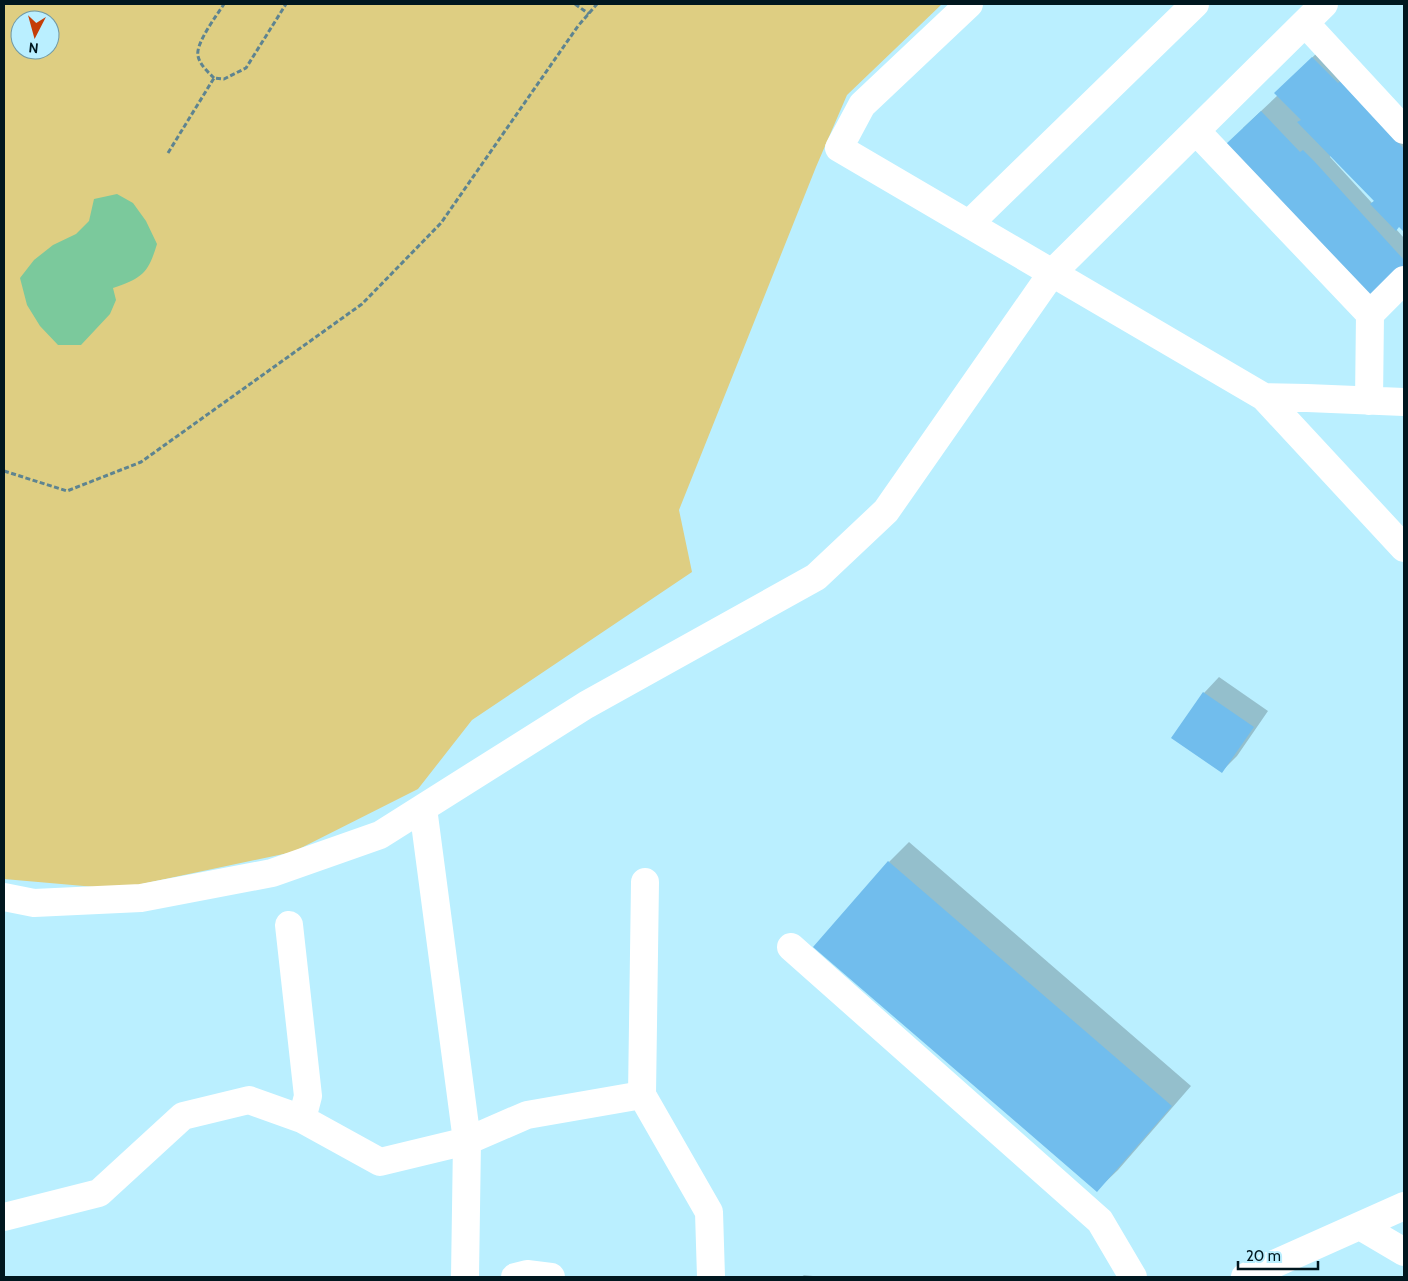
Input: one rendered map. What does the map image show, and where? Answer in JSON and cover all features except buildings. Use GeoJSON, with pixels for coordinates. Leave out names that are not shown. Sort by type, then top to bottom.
{"type":"FeatureCollection","features":[{"type":"Feature","properties":{"kind":"street"},"geometry":{"type":"LineString","coordinates":[[969,4],[862,105],[839,148],[1264,398],[1403,544]]}},
{"type":"Feature","properties":{"kind":"street"},"geometry":{"type":"LineString","coordinates":[[969,224],[1195,4]]}},
{"type":"Feature","properties":{"kind":"street"},"geometry":{"type":"LineString","coordinates":[[4,897],[34,903],[141,898],[272,873],[380,835],[586,705],[816,577],[886,511],[1052,272],[1324,4]]}},
{"type":"Feature","properties":{"kind":"street"},"geometry":{"type":"LineString","coordinates":[[1305,23],[1404,130]]}},
{"type":"Feature","properties":{"kind":"street"},"geometry":{"type":"LineString","coordinates":[[1196,131],[1370,314],[1369,401]]}},
{"type":"Feature","properties":{"kind":"street"},"geometry":{"type":"LineString","coordinates":[[1370,314],[1404,280]]}},
{"type":"Feature","properties":{"kind":"street"},"geometry":{"type":"LineString","coordinates":[[1264,398],[1404,402]]}},
{"type":"Feature","properties":{"kind":"street"},"geometry":{"type":"LineString","coordinates":[[423,808],[467,1140],[465,1277]]}},
{"type":"Feature","properties":{"kind":"street"},"geometry":{"type":"LineString","coordinates":[[645,882],[642,1095],[709,1212],[711,1277]]}},
{"type":"Feature","properties":{"kind":"street"},"geometry":{"type":"LineString","coordinates":[[289,925],[308,1096],[302,1119]]}},
{"type":"Feature","properties":{"kind":"street"},"geometry":{"type":"LineString","coordinates":[[791,947],[1100,1221],[1133,1277]]}},
{"type":"Feature","properties":{"kind":"street"},"geometry":{"type":"LineString","coordinates":[[4,1217],[99,1193],[183,1116],[249,1100],[302,1119],[380,1162],[467,1140],[527,1115],[642,1095]]}},
{"type":"Feature","properties":{"kind":"street"},"geometry":{"type":"LineString","coordinates":[[1245,1277],[1404,1206]]}},
{"type":"Feature","properties":{"kind":"street"},"geometry":{"type":"LineString","coordinates":[[1360,1226],[1404,1252]]}},
{"type":"Feature","properties":{"kind":"street"},"geometry":{"type":"LineString","coordinates":[[516,1277],[527,1274],[551,1277]]}},
{"type":"Feature","properties":{"kind":"path"},"geometry":{"type":"LineString","coordinates":[[224,4],[199,44],[197,54],[203,66],[214,78],[224,79],[246,68],[286,4]]}},
{"type":"Feature","properties":{"kind":"path"},"geometry":{"type":"LineString","coordinates":[[575,4],[589,14]]}},
{"type":"Feature","properties":{"kind":"path"},"geometry":{"type":"LineString","coordinates":[[4,471],[67,492],[141,462],[362,304],[441,223],[578,26],[597,4]]}},
{"type":"Feature","properties":{"kind":"path"},"geometry":{"type":"LineString","coordinates":[[168,153],[214,78]]}},
{"type":"Feature","properties":{"kind":"shaded area"},"geometry":{"type":"Polygon","coordinates":[[[4,4],[942,4],[847,95],[816,167],[679,510],[692,572],[472,720],[418,789],[293,852],[118,889],[4,879],[4,4]]]}},
{"type":"Feature","properties":{"kind":"shaded area"},"geometry":{"type":"Polygon","coordinates":[[[117,194],[133,203],[146,221],[157,244],[154,254],[142,274],[131,281],[113,288],[116,300],[110,314],[81,345],[58,345],[40,326],[27,305],[20,278],[34,260],[53,245],[76,234],[89,221],[94,199],[117,194]]]}}]}
